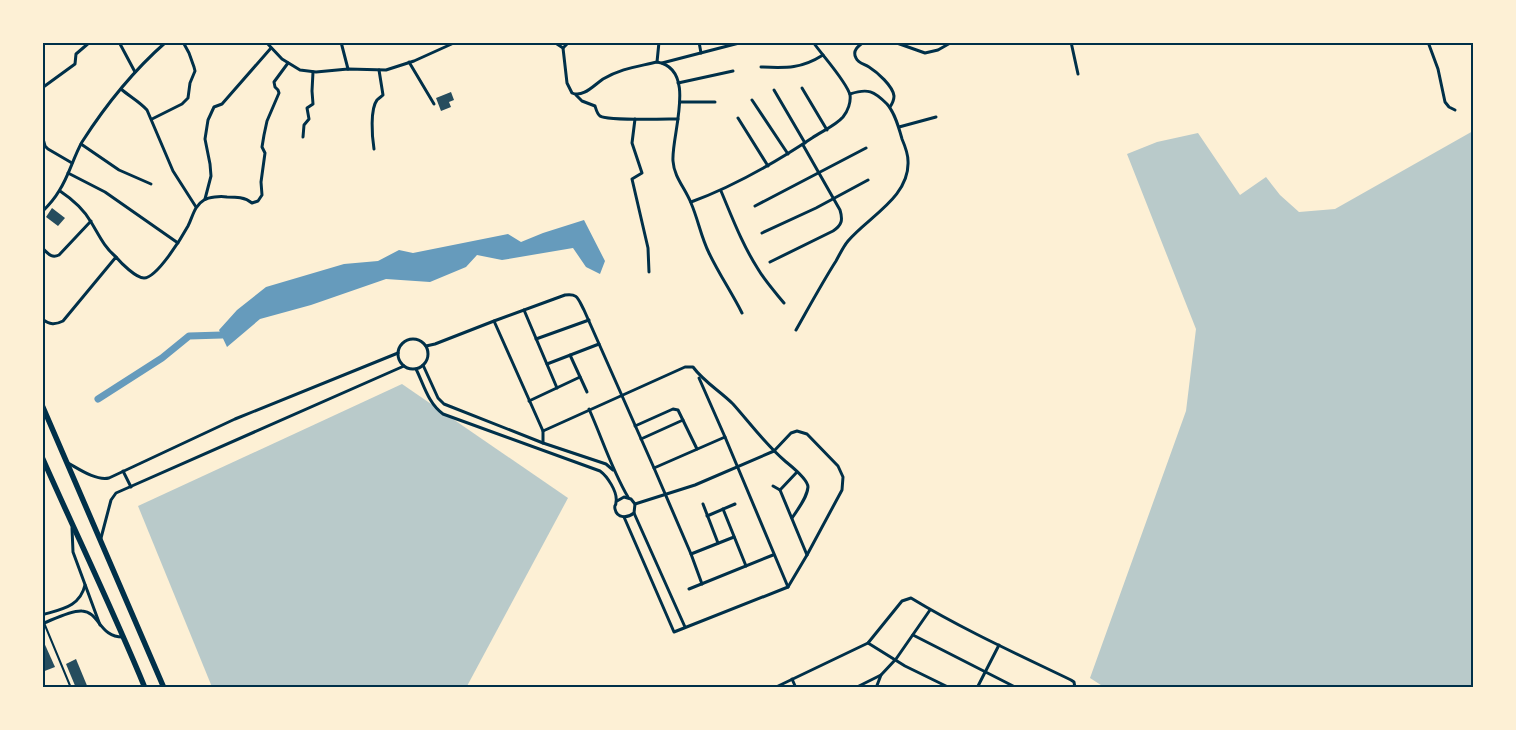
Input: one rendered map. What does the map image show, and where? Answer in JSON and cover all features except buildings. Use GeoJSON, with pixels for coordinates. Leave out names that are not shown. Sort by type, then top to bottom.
{"type":"FeatureCollection","features":[{"type":"Feature","properties":{"kind":"highway"},"geometry":{"type":"LineString","coordinates":[[42,405],[101,538],[164,688]]}},
{"type":"Feature","properties":{"kind":"highway"},"geometry":{"type":"LineString","coordinates":[[42,456],[72,526],[124,637],[143,688]]}},
{"type":"Feature","properties":{"kind":"street"},"geometry":{"type":"LineString","coordinates":[[42,88],[75,64],[76,54],[90,42]]}},
{"type":"Feature","properties":{"kind":"street"},"geometry":{"type":"LineString","coordinates":[[119,42],[135,72]]}},
{"type":"Feature","properties":{"kind":"street"},"geometry":{"type":"LineString","coordinates":[[42,212],[60,190],[81,144],[121,89],[147,59],[166,42]]}},
{"type":"Feature","properties":{"kind":"street"},"geometry":{"type":"LineString","coordinates":[[152,119],[182,104],[188,98],[194,67],[183,42]]}},
{"type":"Feature","properties":{"kind":"street"},"geometry":{"type":"LineString","coordinates":[[266,42],[288,63],[300,70],[313,72],[348,69],[386,70],[454,43]]}},
{"type":"Feature","properties":{"kind":"street"},"geometry":{"type":"LineString","coordinates":[[341,42],[348,69]]}},
{"type":"Feature","properties":{"kind":"street"},"geometry":{"type":"LineString","coordinates":[[554,42],[562,48],[567,83],[572,93],[582,101],[594,106],[602,117],[678,119]]}},
{"type":"Feature","properties":{"kind":"street"},"geometry":{"type":"LineString","coordinates":[[562,48],[569,42]]}},
{"type":"Feature","properties":{"kind":"street"},"geometry":{"type":"LineString","coordinates":[[657,62],[659,42]]}},
{"type":"Feature","properties":{"kind":"street"},"geometry":{"type":"LineString","coordinates":[[699,42],[701,53]]}},
{"type":"Feature","properties":{"kind":"street"},"geometry":{"type":"LineString","coordinates":[[662,63],[743,42]]}},
{"type":"Feature","properties":{"kind":"street"},"geometry":{"type":"LineString","coordinates":[[691,202],[722,191],[768,166],[827,130],[843,117],[849,107],[850,94],[813,42]]}},
{"type":"Feature","properties":{"kind":"street"},"geometry":{"type":"LineString","coordinates":[[864,42],[858,46],[855,51],[855,57],[880,74],[892,90],[894,96],[890,107]]}},
{"type":"Feature","properties":{"kind":"street"},"geometry":{"type":"LineString","coordinates":[[894,42],[925,54],[938,50],[952,42]]}},
{"type":"Feature","properties":{"kind":"street"},"geometry":{"type":"LineString","coordinates":[[1071,42],[1078,74]]}},
{"type":"Feature","properties":{"kind":"street"},"geometry":{"type":"LineString","coordinates":[[1428,42],[1438,69],[1445,102],[1455,110]]}},
{"type":"Feature","properties":{"kind":"street"},"geometry":{"type":"LineString","coordinates":[[60,190],[80,207],[91,221],[104,245],[116,257],[137,276],[147,277],[162,264],[178,243],[196,207],[205,199],[210,176],[210,164],[205,138],[211,112],[216,105],[222,104],[271,48]]}},
{"type":"Feature","properties":{"kind":"street"},"geometry":{"type":"LineString","coordinates":[[761,66],[786,68],[800,66],[814,61],[823,55]]}},
{"type":"Feature","properties":{"kind":"street"},"geometry":{"type":"LineString","coordinates":[[409,62],[434,104]]}},
{"type":"Feature","properties":{"kind":"street"},"geometry":{"type":"LineString","coordinates":[[576,95],[586,92],[623,69],[657,62],[672,68],[678,83],[680,102],[673,153],[674,168],[691,202],[701,234],[710,254],[734,295],[742,313]]}},
{"type":"Feature","properties":{"kind":"street"},"geometry":{"type":"LineString","coordinates":[[205,199],[241,198],[252,203],[260,199],[263,164],[266,153],[262,147],[264,135],[267,121],[279,93],[274,86],[274,82],[288,63]]}},
{"type":"Feature","properties":{"kind":"street"},"geometry":{"type":"LineString","coordinates":[[374,149],[372,134],[374,108],[376,100],[383,95],[379,70]]}},
{"type":"Feature","properties":{"kind":"street"},"geometry":{"type":"LineString","coordinates":[[678,83],[733,71]]}},
{"type":"Feature","properties":{"kind":"street"},"geometry":{"type":"LineString","coordinates":[[303,138],[304,125],[309,119],[307,108],[313,104],[313,72]]}},
{"type":"Feature","properties":{"kind":"street"},"geometry":{"type":"LineString","coordinates":[[802,88],[827,130]]}},
{"type":"Feature","properties":{"kind":"street"},"geometry":{"type":"LineString","coordinates":[[121,89],[143,105],[152,119],[174,172],[196,207]]}},
{"type":"Feature","properties":{"kind":"street"},"geometry":{"type":"LineString","coordinates":[[770,262],[839,227],[842,223],[840,210],[774,90]]}},
{"type":"Feature","properties":{"kind":"street"},"geometry":{"type":"LineString","coordinates":[[796,330],[824,278],[847,242],[892,199],[904,181],[908,154],[890,107],[876,94],[868,91],[850,94]]}},
{"type":"Feature","properties":{"kind":"street"},"geometry":{"type":"LineString","coordinates":[[752,100],[788,154]]}},
{"type":"Feature","properties":{"kind":"street"},"geometry":{"type":"LineString","coordinates":[[680,102],[715,102]]}},
{"type":"Feature","properties":{"kind":"street"},"geometry":{"type":"LineString","coordinates":[[899,128],[936,117]]}},
{"type":"Feature","properties":{"kind":"street"},"geometry":{"type":"LineString","coordinates":[[738,118],[768,166]]}},
{"type":"Feature","properties":{"kind":"street"},"geometry":{"type":"LineString","coordinates":[[635,119],[632,143],[642,173],[632,179],[648,248],[649,272]]}},
{"type":"Feature","properties":{"kind":"street"},"geometry":{"type":"LineString","coordinates":[[42,135],[45,146],[48,149],[72,163]]}},
{"type":"Feature","properties":{"kind":"street"},"geometry":{"type":"LineString","coordinates":[[81,144],[119,170],[152,184]]}},
{"type":"Feature","properties":{"kind":"street"},"geometry":{"type":"LineString","coordinates":[[755,206],[866,148]]}},
{"type":"Feature","properties":{"kind":"street"},"geometry":{"type":"LineString","coordinates":[[68,172],[105,192],[178,243]]}},
{"type":"Feature","properties":{"kind":"street"},"geometry":{"type":"LineString","coordinates":[[762,233],[868,180]]}},
{"type":"Feature","properties":{"kind":"street"},"geometry":{"type":"LineString","coordinates":[[722,191],[750,255],[763,277],[784,303]]}},
{"type":"Feature","properties":{"kind":"street"},"geometry":{"type":"LineString","coordinates":[[42,248],[51,256],[59,255],[91,221]]}},
{"type":"Feature","properties":{"kind":"street"},"geometry":{"type":"LineString","coordinates":[[42,319],[52,324],[58,324],[63,321],[116,257]]}},
{"type":"Feature","properties":{"kind":"street"},"geometry":{"type":"LineString","coordinates":[[426,346],[565,295],[572,294],[577,297],[600,344],[691,554],[702,584]]}},
{"type":"Feature","properties":{"kind":"street"},"geometry":{"type":"LineString","coordinates":[[524,310],[557,388]]}},
{"type":"Feature","properties":{"kind":"street"},"geometry":{"type":"LineString","coordinates":[[536,339],[589,320]]}},
{"type":"Feature","properties":{"kind":"street"},"geometry":{"type":"LineString","coordinates":[[494,321],[530,401],[542,431],[543,443]]}},
{"type":"Feature","properties":{"kind":"street"},"geometry":{"type":"LineString","coordinates":[[412,339],[422,342],[426,346],[428,356],[423,365],[416,369],[404,366],[398,353],[402,343],[412,339]]}},
{"type":"Feature","properties":{"kind":"street"},"geometry":{"type":"LineString","coordinates":[[547,364],[600,344]]}},
{"type":"Feature","properties":{"kind":"street"},"geometry":{"type":"LineString","coordinates":[[67,463],[104,479],[235,419],[398,353]]}},
{"type":"Feature","properties":{"kind":"street"},"geometry":{"type":"LineString","coordinates":[[570,356],[587,392]]}},
{"type":"Feature","properties":{"kind":"street"},"geometry":{"type":"LineString","coordinates":[[423,365],[438,398],[444,404],[543,443],[606,464],[613,470]]}},
{"type":"Feature","properties":{"kind":"street"},"geometry":{"type":"LineString","coordinates":[[101,538],[113,496],[116,493],[404,366]]}},
{"type":"Feature","properties":{"kind":"street"},"geometry":{"type":"LineString","coordinates":[[542,431],[688,366],[693,367],[738,467],[773,555],[788,587]]}},
{"type":"Feature","properties":{"kind":"street"},"geometry":{"type":"LineString","coordinates":[[416,369],[430,401],[443,414],[600,471],[608,477],[617,501],[615,509],[617,513],[624,517],[674,632],[788,587],[842,490],[844,481],[838,466],[804,432],[797,431],[791,433],[774,451],[665,496],[635,504]]}},
{"type":"Feature","properties":{"kind":"street"},"geometry":{"type":"LineString","coordinates":[[698,375],[731,403],[774,451],[807,482],[808,487],[803,501],[792,518]]}},
{"type":"Feature","properties":{"kind":"street"},"geometry":{"type":"LineString","coordinates":[[530,401],[580,377]]}},
{"type":"Feature","properties":{"kind":"street"},"geometry":{"type":"LineString","coordinates":[[589,409],[607,450],[613,470],[628,497],[634,501],[634,513],[685,627]]}},
{"type":"Feature","properties":{"kind":"street"},"geometry":{"type":"LineString","coordinates":[[635,426],[675,409],[679,410],[697,449]]}},
{"type":"Feature","properties":{"kind":"street"},"geometry":{"type":"LineString","coordinates":[[641,439],[684,420]]}},
{"type":"Feature","properties":{"kind":"street"},"geometry":{"type":"LineString","coordinates":[[654,468],[724,437]]}},
{"type":"Feature","properties":{"kind":"street"},"geometry":{"type":"LineString","coordinates":[[123,471],[131,487]]}},
{"type":"Feature","properties":{"kind":"street"},"geometry":{"type":"LineString","coordinates":[[780,490],[798,472]]}},
{"type":"Feature","properties":{"kind":"street"},"geometry":{"type":"LineString","coordinates":[[773,486],[780,490],[807,555]]}},
{"type":"Feature","properties":{"kind":"street"},"geometry":{"type":"LineString","coordinates":[[617,501],[628,497]]}},
{"type":"Feature","properties":{"kind":"street"},"geometry":{"type":"LineString","coordinates":[[703,504],[718,542]]}},
{"type":"Feature","properties":{"kind":"street"},"geometry":{"type":"LineString","coordinates":[[707,516],[735,504]]}},
{"type":"Feature","properties":{"kind":"street"},"geometry":{"type":"LineString","coordinates":[[723,509],[746,566]]}},
{"type":"Feature","properties":{"kind":"street"},"geometry":{"type":"LineString","coordinates":[[624,517],[634,513]]}},
{"type":"Feature","properties":{"kind":"street"},"geometry":{"type":"LineString","coordinates":[[72,526],[72,550],[100,625]]}},
{"type":"Feature","properties":{"kind":"street"},"geometry":{"type":"LineString","coordinates":[[691,554],[734,537]]}},
{"type":"Feature","properties":{"kind":"street"},"geometry":{"type":"LineString","coordinates":[[689,589],[773,555]]}},
{"type":"Feature","properties":{"kind":"street"},"geometry":{"type":"LineString","coordinates":[[42,617],[77,602],[84,592],[85,585]]}},
{"type":"Feature","properties":{"kind":"street"},"geometry":{"type":"LineString","coordinates":[[774,688],[868,643],[905,599],[911,598],[930,610],[1071,680],[1074,682],[1075,688]]}},
{"type":"Feature","properties":{"kind":"street"},"geometry":{"type":"LineString","coordinates":[[43,623],[81,610],[88,612],[105,631],[115,637],[124,637]]}},
{"type":"Feature","properties":{"kind":"street"},"geometry":{"type":"LineString","coordinates":[[855,688],[881,675],[896,659],[930,610]]}},
{"type":"Feature","properties":{"kind":"street"},"geometry":{"type":"LineString","coordinates":[[913,635],[1017,688]]}},
{"type":"Feature","properties":{"kind":"street"},"geometry":{"type":"LineString","coordinates":[[868,643],[905,666],[950,688]]}},
{"type":"Feature","properties":{"kind":"street"},"geometry":{"type":"LineString","coordinates":[[977,688],[999,645]]}},
{"type":"Feature","properties":{"kind":"street"},"geometry":{"type":"LineString","coordinates":[[877,687],[881,675]]}},
{"type":"Feature","properties":{"kind":"street"},"geometry":{"type":"LineString","coordinates":[[792,679],[796,688]]}},
{"type":"Feature","properties":{"kind":"lane"},"geometry":{"type":"LineString","coordinates":[[42,617],[71,688]]}},
{"type":"Feature","properties":{"kind":"shaded area"},"geometry":{"type":"Polygon","coordinates":[[[1473,131],[1473,687],[1104,687],[1090,678],[1186,411],[1196,329],[1127,154],[1157,142],[1198,133],[1240,195],[1266,177],[1280,195],[1299,212],[1335,209],[1473,131]]]}},
{"type":"Feature","properties":{"kind":"shaded area"},"geometry":{"type":"Polygon","coordinates":[[[402,384],[568,498],[466,688],[212,687],[138,506],[402,384]]]}},
{"type":"Feature","properties":{"kind":"water"},"geometry":{"type":"Polygon","coordinates":[[[584,220],[605,261],[600,274],[586,267],[573,248],[502,260],[477,255],[466,267],[430,282],[386,279],[311,305],[260,319],[227,347],[219,330],[237,310],[266,287],[344,264],[378,261],[399,250],[413,253],[508,234],[521,242],[584,220]]]}},
{"type":"Feature","properties":{"kind":"waterway"},"geometry":{"type":"LineString","coordinates":[[98,399],[162,358],[189,336],[222,335]]}}]}
